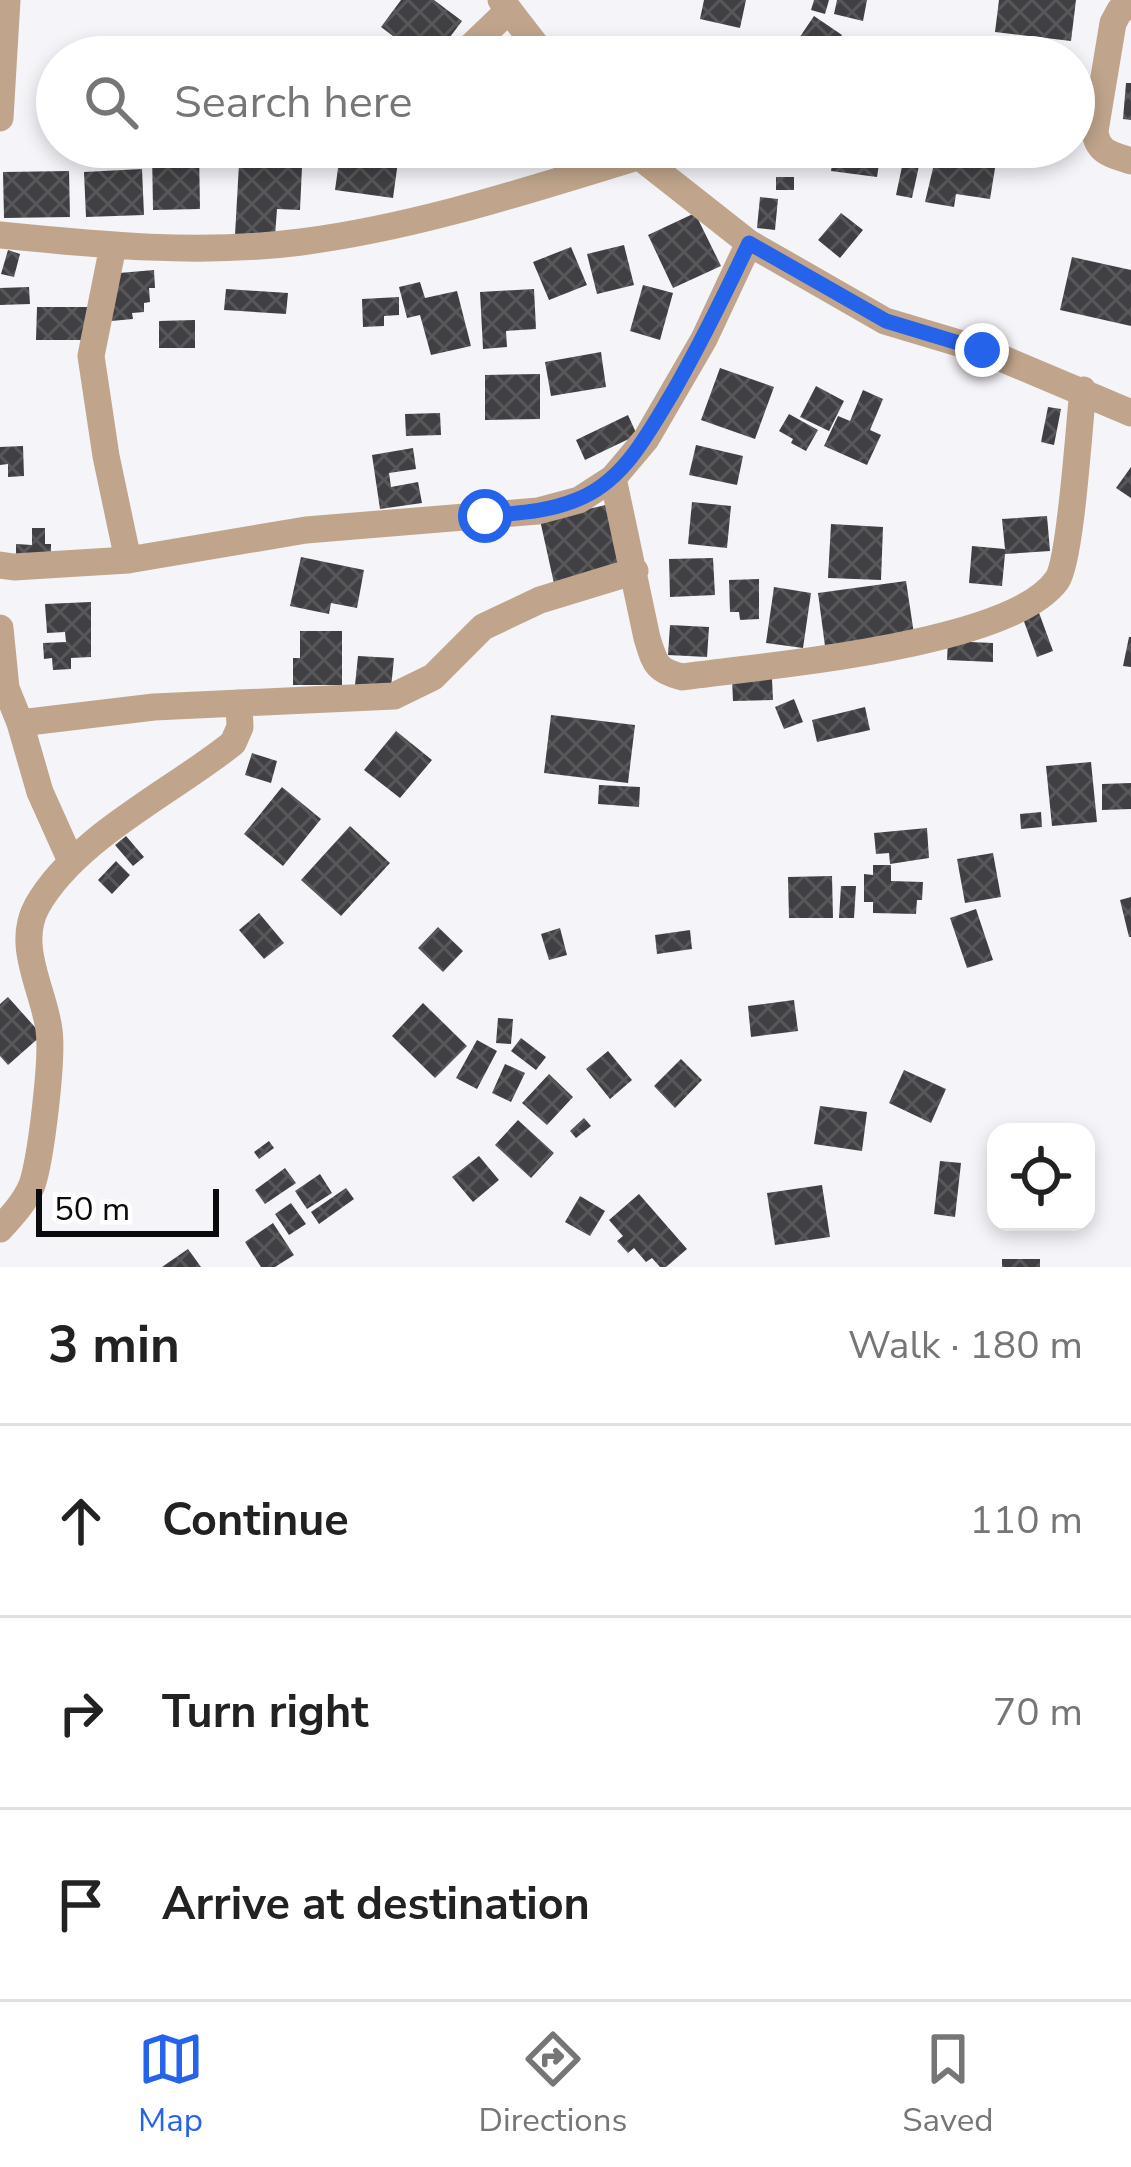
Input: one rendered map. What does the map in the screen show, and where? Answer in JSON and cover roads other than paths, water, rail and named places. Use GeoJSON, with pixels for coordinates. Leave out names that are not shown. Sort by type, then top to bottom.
{"type":"FeatureCollection","features":[{"type":"Feature","properties":{"kind":"street"},"geometry":{"type":"LineString","coordinates":[[0,118],[8,0]]}},
{"type":"Feature","properties":{"kind":"street"},"geometry":{"type":"LineString","coordinates":[[478,36],[505,5],[529,36]]}},
{"type":"Feature","properties":{"kind":"street"},"geometry":{"type":"LineString","coordinates":[[1131,6],[1120,10],[1112,22],[1095,131],[1096,142],[1106,153],[1131,161]]}},
{"type":"Feature","properties":{"kind":"street"},"geometry":{"type":"LineString","coordinates":[[0,235],[112,246],[299,242],[512,196],[588,168]]}},
{"type":"Feature","properties":{"kind":"street"},"geometry":{"type":"LineString","coordinates":[[653,168],[749,243],[886,321],[982,350],[1131,412]]}},
{"type":"Feature","properties":{"kind":"street"},"geometry":{"type":"LineString","coordinates":[[0,565],[128,560],[306,530],[538,511],[579,500],[613,478],[646,439],[704,339],[749,243]]}},
{"type":"Feature","properties":{"kind":"street"},"geometry":{"type":"LineString","coordinates":[[112,246],[91,356],[128,560]]}},
{"type":"Feature","properties":{"kind":"street"},"geometry":{"type":"LineString","coordinates":[[613,478],[654,662],[664,673],[682,676],[820,659],[942,638],[1041,597],[1060,577],[1083,390]]}},
{"type":"Feature","properties":{"kind":"street"},"geometry":{"type":"LineString","coordinates":[[20,723],[154,707],[394,696],[433,677],[484,627],[540,600],[634,571]]}},
{"type":"Feature","properties":{"kind":"street"},"geometry":{"type":"LineString","coordinates":[[0,628],[6,688],[40,792],[70,861]]}},
{"type":"Feature","properties":{"kind":"street"},"geometry":{"type":"LineString","coordinates":[[0,1229],[32,1186],[38,1160],[50,1031],[28,932],[37,907],[70,861],[232,743],[240,727],[239,703]]}}]}
